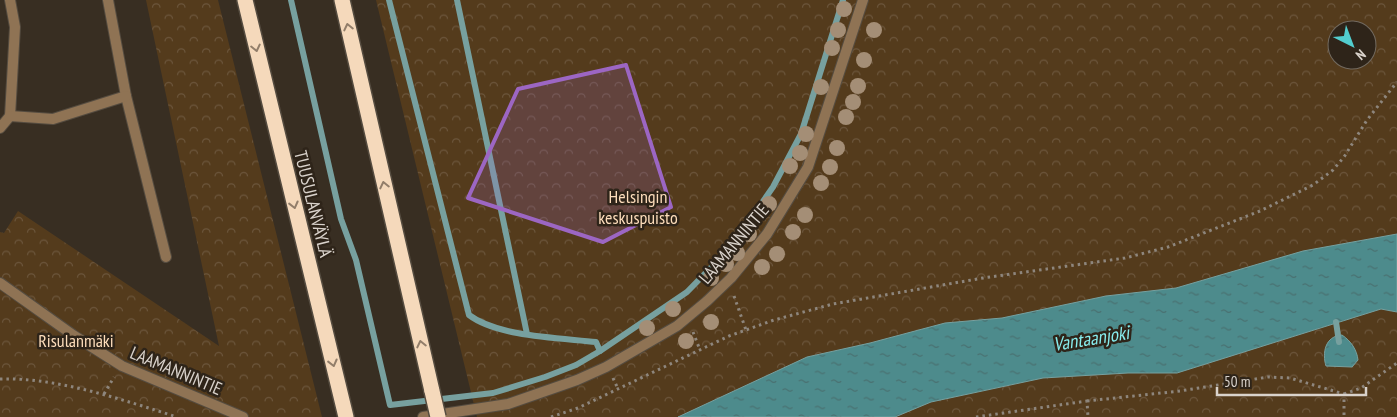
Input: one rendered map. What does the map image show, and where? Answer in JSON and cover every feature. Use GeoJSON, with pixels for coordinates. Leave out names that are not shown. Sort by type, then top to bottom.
{"type":"FeatureCollection","features":[{"type":"Feature","properties":{"kind":"highway","name":"TUUSULANVÄYLÄ"},"geometry":{"type":"LineString","coordinates":[[245,0],[346,417]]}},
{"type":"Feature","properties":{"kind":"highway"},"geometry":{"type":"LineString","coordinates":[[342,0],[438,417]]}},
{"type":"Feature","properties":{"kind":"lane"},"geometry":{"type":"LineString","coordinates":[[0,128],[10,116],[15,27],[10,0]]}},
{"type":"Feature","properties":{"kind":"lane"},"geometry":{"type":"LineString","coordinates":[[108,0],[126,96],[166,257]]}},
{"type":"Feature","properties":{"kind":"lane","name":"LAAMANNINTIE"},"geometry":{"type":"LineString","coordinates":[[422,417],[508,404],[577,380],[606,367],[677,326],[707,302],[727,282],[767,234],[808,167],[863,0]]}},
{"type":"Feature","properties":{"kind":"lane"},"geometry":{"type":"LineString","coordinates":[[10,116],[54,119],[126,96]]}},
{"type":"Feature","properties":{"kind":"lane","name":"LAAMANNINTIE"},"geometry":{"type":"LineString","coordinates":[[0,283],[73,335],[122,366],[243,417]]}},
{"type":"Feature","properties":{"kind":"path"},"geometry":{"type":"LineString","coordinates":[[551,417],[578,408],[746,330],[774,320],[833,304],[983,278],[1125,258],[1168,247],[1260,211],[1313,185],[1333,170],[1344,157],[1367,120],[1397,82]]}},
{"type":"Feature","properties":{"kind":"path"},"geometry":{"type":"LineString","coordinates":[[727,282],[746,330]]}},
{"type":"Feature","properties":{"kind":"path"},"geometry":{"type":"LineString","coordinates":[[976,417],[1087,401],[1180,391],[1268,376],[1290,378],[1344,394],[1361,388],[1397,363]]}},
{"type":"Feature","properties":{"kind":"path"},"geometry":{"type":"LineString","coordinates":[[0,379],[39,383],[104,394],[177,417]]}},
{"type":"Feature","properties":{"kind":"path"},"geometry":{"type":"LineString","coordinates":[[1344,394],[1344,417]]}},
{"type":"Feature","properties":{"kind":"path"},"geometry":{"type":"LineString","coordinates":[[1087,401],[1088,417]]}},
{"type":"Feature","properties":{"kind":"highlighted area"},"geometry":{"type":"Polygon","coordinates":[[[626,65],[671,207],[603,242],[468,198],[518,89],[626,65]]]}},
{"type":"Feature","properties":{"kind":"green space","name":"Risulanmäki"},"geometry":{"type":"Polygon","coordinates":[[[146,0],[218,0],[322,417],[0,417],[0,232],[4,233],[18,211],[219,346],[146,0]]]}},
{"type":"Feature","properties":{"kind":"green space","name":"Helsingin keskuspuisto"},"geometry":{"type":"Polygon","coordinates":[[[376,0],[1397,0],[1397,234],[1303,251],[1176,288],[1106,296],[1002,318],[945,323],[807,357],[678,417],[477,417],[376,0]]]}},
{"type":"Feature","properties":{"kind":"green space"},"geometry":{"type":"Polygon","coordinates":[[[1381,309],[1397,312],[1397,417],[895,417],[931,402],[1043,378],[1128,373],[1177,373],[1381,309]]]}},
{"type":"Feature","properties":{"kind":"water","name":"Vantaanjoki"},"geometry":{"type":"Polygon","coordinates":[[[1397,234],[1397,312],[1381,309],[1177,373],[1128,373],[1043,378],[931,402],[895,417],[678,417],[807,357],[945,323],[1002,318],[1106,296],[1176,288],[1303,251],[1397,234]]]}},
{"type":"Feature","properties":{"kind":"water"},"geometry":{"type":"Polygon","coordinates":[[[1342,335],[1353,346],[1358,360],[1352,367],[1326,366],[1324,356],[1328,342],[1336,336],[1342,335]]]}},
{"type":"Feature","properties":{"kind":"waterway"},"geometry":{"type":"LineString","coordinates":[[291,0],[341,219],[356,260],[390,405],[493,393],[545,377],[576,365],[600,351],[687,292],[731,247],[773,187],[801,134],[843,0]]}},
{"type":"Feature","properties":{"kind":"waterway"},"geometry":{"type":"LineString","coordinates":[[389,0],[469,315],[496,328],[513,332],[548,338],[596,342],[600,351]]}},
{"type":"Feature","properties":{"kind":"waterway"},"geometry":{"type":"LineString","coordinates":[[457,0],[527,334]]}},
{"type":"Feature","properties":{"kind":"waterway"},"geometry":{"type":"LineString","coordinates":[[1336,322],[1339,342]]}}]}
